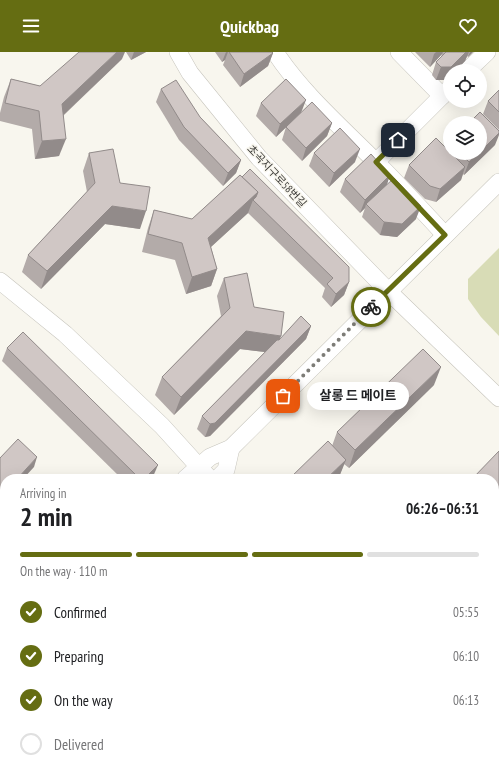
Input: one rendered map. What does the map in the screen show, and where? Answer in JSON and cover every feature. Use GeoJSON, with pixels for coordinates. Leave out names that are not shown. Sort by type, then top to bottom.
{"type":"FeatureCollection","features":[{"type":"Feature","properties":{"kind":"street","name":"초곡지구로58번길"},"geometry":{"type":"LineString","coordinates":[[178,52],[190,73],[259,158],[388,291],[499,398]]}},
{"type":"Feature","properties":{"kind":"street"},"geometry":{"type":"LineString","coordinates":[[275,52],[284,66],[341,129],[376,162],[445,235]]}},
{"type":"Feature","properties":{"kind":"street"},"geometry":{"type":"LineString","coordinates":[[399,52],[443,89]]}},
{"type":"Feature","properties":{"kind":"street"},"geometry":{"type":"LineString","coordinates":[[475,64],[487,52]]}},
{"type":"Feature","properties":{"kind":"street"},"geometry":{"type":"LineString","coordinates":[[376,162],[443,95]]}},
{"type":"Feature","properties":{"kind":"street"},"geometry":{"type":"LineString","coordinates":[[190,474],[210,457],[231,448],[499,182]]}},
{"type":"Feature","properties":{"kind":"street"},"geometry":{"type":"LineString","coordinates":[[0,281],[64,334],[162,426],[205,474]]}},
{"type":"Feature","properties":{"kind":"street"},"geometry":{"type":"LineString","coordinates":[[222,474],[226,470],[231,448]]}},
{"type":"Feature","properties":{"kind":"green space"},"geometry":{"type":"Polygon","coordinates":[[[499,248],[499,336],[481,317],[468,299],[468,279],[499,248]]]}},
{"type":"Feature","properties":{"kind":"building"},"geometry":{"type":"Polygon","coordinates":[[[79,52],[117,52],[62,104],[66,139],[42,141],[39,111],[5,103],[11,79],[40,86],[79,52]]]}},
{"type":"Feature","properties":{"kind":"building"},"geometry":{"type":"Polygon","coordinates":[[[229,52],[272,52],[273,53],[244,74],[229,52]]]}},
{"type":"Feature","properties":{"kind":"building"},"geometry":{"type":"Polygon","coordinates":[[[446,52],[466,52],[454,64],[443,64],[443,67],[441,67],[436,62],[446,52]]]}},
{"type":"Feature","properties":{"kind":"building"},"geometry":{"type":"Polygon","coordinates":[[[286,79],[306,100],[280,124],[261,103],[286,79]]]}},
{"type":"Feature","properties":{"kind":"building"},"geometry":{"type":"Polygon","coordinates":[[[176,80],[200,117],[241,160],[228,173],[184,127],[161,89],[176,80]]]}},
{"type":"Feature","properties":{"kind":"building"},"geometry":{"type":"Polygon","coordinates":[[[499,90],[499,112],[488,101],[499,90]]]}},
{"type":"Feature","properties":{"kind":"building"},"geometry":{"type":"Polygon","coordinates":[[[312,102],[332,123],[306,148],[286,127],[312,102]]]}},
{"type":"Feature","properties":{"kind":"building"},"geometry":{"type":"Polygon","coordinates":[[[480,112],[484,116],[476,116],[480,112]]]}},
{"type":"Feature","properties":{"kind":"building"},"geometry":{"type":"Polygon","coordinates":[[[487,119],[499,131],[499,133],[487,145],[487,119]]]}},
{"type":"Feature","properties":{"kind":"building"},"geometry":{"type":"Polygon","coordinates":[[[340,128],[360,149],[334,173],[314,153],[340,128]]]}},
{"type":"Feature","properties":{"kind":"building"},"geometry":{"type":"Polygon","coordinates":[[[436,138],[443,145],[443,160],[458,160],[465,167],[440,189],[430,186],[409,165],[436,138]]]}},
{"type":"Feature","properties":{"kind":"building"},"geometry":{"type":"Polygon","coordinates":[[[113,149],[120,183],[150,187],[146,211],[112,206],[47,271],[28,255],[95,183],[89,153],[113,149]]]}},
{"type":"Feature","properties":{"kind":"building"},"geometry":{"type":"Polygon","coordinates":[[[371,154],[390,175],[365,200],[345,179],[371,154]]]}},
{"type":"Feature","properties":{"kind":"building"},"geometry":{"type":"Polygon","coordinates":[[[250,169],[349,267],[349,282],[336,294],[327,284],[333,278],[253,200],[258,192],[242,177],[250,169]]]}},
{"type":"Feature","properties":{"kind":"building"},"geometry":{"type":"Polygon","coordinates":[[[240,175],[258,192],[208,238],[217,269],[192,277],[182,243],[148,234],[154,210],[192,219],[240,175]]]}},
{"type":"Feature","properties":{"kind":"building"},"geometry":{"type":"Polygon","coordinates":[[[394,178],[421,206],[402,224],[384,222],[366,204],[394,178]]]}},
{"type":"Feature","properties":{"kind":"building"},"geometry":{"type":"Polygon","coordinates":[[[247,273],[254,307],[284,312],[281,336],[246,331],[181,397],[162,377],[230,308],[224,278],[247,273]]]}},
{"type":"Feature","properties":{"kind":"building"},"geometry":{"type":"Polygon","coordinates":[[[301,316],[311,326],[215,423],[210,424],[202,416],[277,340],[279,340],[301,316]]]}},
{"type":"Feature","properties":{"kind":"building"},"geometry":{"type":"Polygon","coordinates":[[[23,332],[158,465],[149,474],[135,474],[7,348],[23,332]]]}},
{"type":"Feature","properties":{"kind":"building"},"geometry":{"type":"Polygon","coordinates":[[[423,349],[441,367],[355,450],[337,432],[423,349]]]}},
{"type":"Feature","properties":{"kind":"building"},"geometry":{"type":"Polygon","coordinates":[[[18,439],[37,457],[22,474],[0,474],[0,458],[18,439]]]}},
{"type":"Feature","properties":{"kind":"building"},"geometry":{"type":"Polygon","coordinates":[[[328,441],[346,460],[331,474],[294,474],[328,441]]]}},
{"type":"Feature","properties":{"kind":"building"},"geometry":{"type":"Polygon","coordinates":[[[499,451],[499,474],[477,474],[499,451]]]}},
{"type":"Feature","properties":{"kind":"way so far"},"geometry":{"type":"LineString","coordinates":[[283,396],[371,307]]}},
{"type":"Feature","properties":{"kind":"place","name":"살롱 드 메이트"},"geometry":{"type":"Point","coordinates":[283,396]}},
{"type":"Feature","properties":{"kind":"route"},"geometry":{"type":"LineString","coordinates":[[371,307],[445,235],[376,162],[398,140]]}}]}
